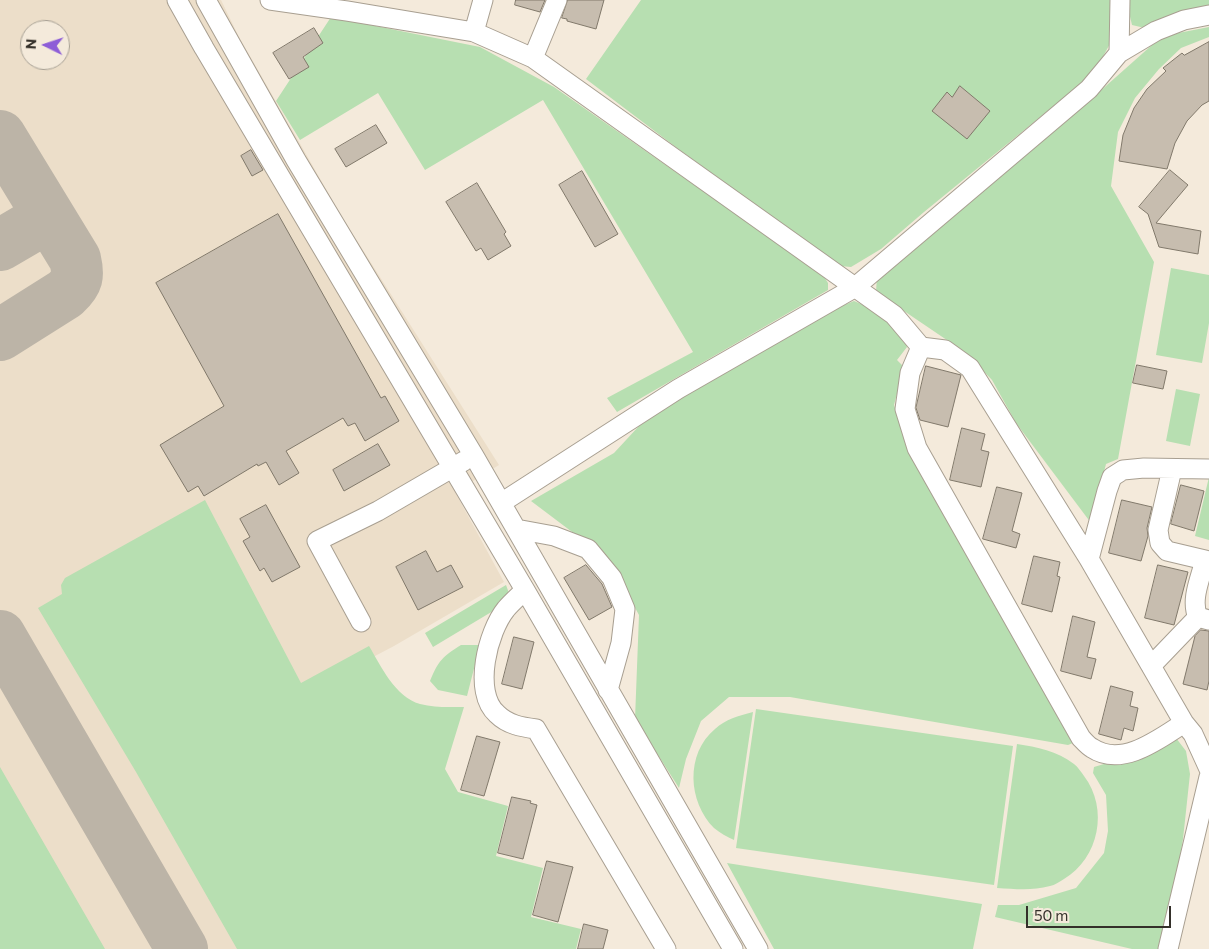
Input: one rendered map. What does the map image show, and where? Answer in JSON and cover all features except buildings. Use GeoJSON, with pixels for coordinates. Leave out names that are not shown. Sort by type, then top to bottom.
{"type":"FeatureCollection","features":[{"type":"Feature","properties":{"kind":"lane"},"geometry":{"type":"LineString","coordinates":[[177,0],[453,467],[733,949]]}},
{"type":"Feature","properties":{"kind":"lane"},"geometry":{"type":"LineString","coordinates":[[206,0],[296,160],[474,456],[758,949]]}},
{"type":"Feature","properties":{"kind":"lane"},"geometry":{"type":"LineString","coordinates":[[270,0],[349,6],[474,32],[533,58],[894,315],[921,347],[945,350],[970,368],[1089,559],[1184,722],[1193,734],[1209,769]]}},
{"type":"Feature","properties":{"kind":"lane"},"geometry":{"type":"LineString","coordinates":[[474,32],[483,0]]}},
{"type":"Feature","properties":{"kind":"lane"},"geometry":{"type":"LineString","coordinates":[[533,58],[557,0]]}},
{"type":"Feature","properties":{"kind":"lane"},"geometry":{"type":"LineString","coordinates":[[1118,53],[1120,0]]}},
{"type":"Feature","properties":{"kind":"lane"},"geometry":{"type":"LineString","coordinates":[[501,503],[678,389],[854,288],[1089,89],[1118,53],[1156,31],[1184,20],[1209,16]]}},
{"type":"Feature","properties":{"kind":"lane"},"geometry":{"type":"LineString","coordinates":[[204,48],[228,37]]}},
{"type":"Feature","properties":{"kind":"lane"},"geometry":{"type":"LineString","coordinates":[[921,347],[910,373],[906,409],[916,448],[1081,738],[1092,748],[1106,754],[1120,756],[1150,744],[1184,722]]}},
{"type":"Feature","properties":{"kind":"lane"},"geometry":{"type":"LineString","coordinates":[[361,622],[317,541],[378,511],[474,456]]}},
{"type":"Feature","properties":{"kind":"lane"},"geometry":{"type":"LineString","coordinates":[[1151,666],[1204,619],[1196,612],[1195,602],[1205,560],[1167,551],[1160,543],[1158,530],[1172,469]]}},
{"type":"Feature","properties":{"kind":"lane"},"geometry":{"type":"LineString","coordinates":[[1089,559],[1106,492],[1112,477],[1123,470],[1209,469]]}},
{"type":"Feature","properties":{"kind":"lane"},"geometry":{"type":"LineString","coordinates":[[516,529],[554,536],[588,549],[612,578],[625,609],[621,643],[608,690]]}},
{"type":"Feature","properties":{"kind":"lane"},"geometry":{"type":"LineString","coordinates":[[525,590],[505,610],[495,628],[486,663],[484,683],[486,700],[496,714],[516,726],[536,729],[666,949]]}},
{"type":"Feature","properties":{"kind":"lane"},"geometry":{"type":"LineString","coordinates":[[1168,949],[1209,777]]}},
{"type":"Feature","properties":{"kind":"shaded area"},"geometry":{"type":"Polygon","coordinates":[[[0,0],[221,0],[239,37],[342,217],[499,465],[455,492],[504,582],[394,646],[244,725],[373,949],[0,949],[0,0]]]}},
{"type":"Feature","properties":{"kind":"green space"},"geometry":{"type":"Polygon","coordinates":[[[641,0],[1118,0],[1112,40],[1094,73],[881,249],[851,267],[840,266],[677,148],[586,79],[641,0]]]}},
{"type":"Feature","properties":{"kind":"green space"},"geometry":{"type":"Polygon","coordinates":[[[1126,0],[1209,0],[1209,11],[1149,29],[1132,25],[1126,0]]]}},
{"type":"Feature","properties":{"kind":"green space"},"geometry":{"type":"Polygon","coordinates":[[[331,17],[480,47],[554,87],[823,275],[828,283],[828,290],[617,412],[607,398],[693,352],[543,100],[425,170],[378,93],[300,140],[276,101],[331,17]]]}},
{"type":"Feature","properties":{"kind":"green space"},"geometry":{"type":"Polygon","coordinates":[[[1209,27],[1209,37],[1181,48],[1159,69],[1135,98],[1118,132],[1111,186],[1154,262],[1118,459],[1106,464],[1091,523],[1016,423],[992,380],[966,353],[876,292],[877,277],[902,252],[1062,125],[1152,45],[1168,35],[1209,27]]]}},
{"type":"Feature","properties":{"kind":"green space"},"geometry":{"type":"Polygon","coordinates":[[[1171,268],[1209,275],[1209,323],[1202,363],[1156,355],[1171,268]]]}},
{"type":"Feature","properties":{"kind":"green space"},"geometry":{"type":"Polygon","coordinates":[[[854,301],[875,310],[902,332],[907,347],[897,360],[904,367],[894,405],[911,455],[1073,743],[1068,745],[790,697],[729,697],[701,721],[686,759],[679,788],[635,719],[639,615],[608,559],[531,501],[614,453],[639,426],[730,366],[837,308],[854,301]]]}},
{"type":"Feature","properties":{"kind":"green space"},"geometry":{"type":"Polygon","coordinates":[[[1176,389],[1200,394],[1190,446],[1166,441],[1176,389]]]}},
{"type":"Feature","properties":{"kind":"green space"},"geometry":{"type":"Polygon","coordinates":[[[1209,477],[1209,540],[1195,536],[1209,477]]]}},
{"type":"Feature","properties":{"kind":"green space"},"geometry":{"type":"Polygon","coordinates":[[[205,500],[301,683],[369,646],[390,680],[403,695],[420,704],[464,707],[445,769],[458,792],[508,806],[496,856],[543,868],[531,917],[581,929],[576,949],[237,949],[136,772],[38,608],[62,594],[61,585],[65,578],[205,500]]]}},
{"type":"Feature","properties":{"kind":"green space"},"geometry":{"type":"Polygon","coordinates":[[[506,585],[510,596],[508,602],[433,647],[425,633],[506,585]]]}},
{"type":"Feature","properties":{"kind":"green space"},"geometry":{"type":"Polygon","coordinates":[[[461,645],[480,645],[467,696],[438,690],[430,681],[442,660],[461,645]]]}},
{"type":"Feature","properties":{"kind":"green space"},"geometry":{"type":"Polygon","coordinates":[[[756,709],[1013,746],[994,885],[736,848],[756,709]]]}},
{"type":"Feature","properties":{"kind":"green space"},"geometry":{"type":"Polygon","coordinates":[[[753,712],[734,840],[714,828],[705,817],[695,792],[695,764],[705,739],[715,729],[728,720],[753,712]]]}},
{"type":"Feature","properties":{"kind":"green space"},"geometry":{"type":"Polygon","coordinates":[[[1176,738],[1186,751],[1190,774],[1183,839],[1175,887],[1158,949],[1132,949],[995,917],[998,905],[1019,905],[1076,888],[1104,853],[1108,831],[1106,795],[1093,773],[1094,767],[1104,764],[1119,765],[1176,738]]]}},
{"type":"Feature","properties":{"kind":"green space"},"geometry":{"type":"Polygon","coordinates":[[[1017,744],[1054,753],[1074,764],[1092,789],[1096,803],[1098,818],[1096,832],[1092,846],[1085,859],[1076,870],[1064,879],[1054,885],[1037,889],[997,888],[1017,744]]]}},
{"type":"Feature","properties":{"kind":"green space"},"geometry":{"type":"Polygon","coordinates":[[[0,767],[105,949],[0,949],[0,767]]]}},
{"type":"Feature","properties":{"kind":"green space"},"geometry":{"type":"Polygon","coordinates":[[[727,863],[982,904],[973,949],[774,949],[727,863]]]}},
{"type":"Feature","properties":{"kind":"taxiway"},"geometry":{"type":"LineString","coordinates":[[0,136],[75,259],[77,270],[75,282],[65,294],[0,335]]}},
{"type":"Feature","properties":{"kind":"taxiway"},"geometry":{"type":"LineString","coordinates":[[0,245],[36,224],[52,222]]}},
{"type":"Feature","properties":{"kind":"taxiway"},"geometry":{"type":"LineString","coordinates":[[0,636],[182,949]]}}]}
